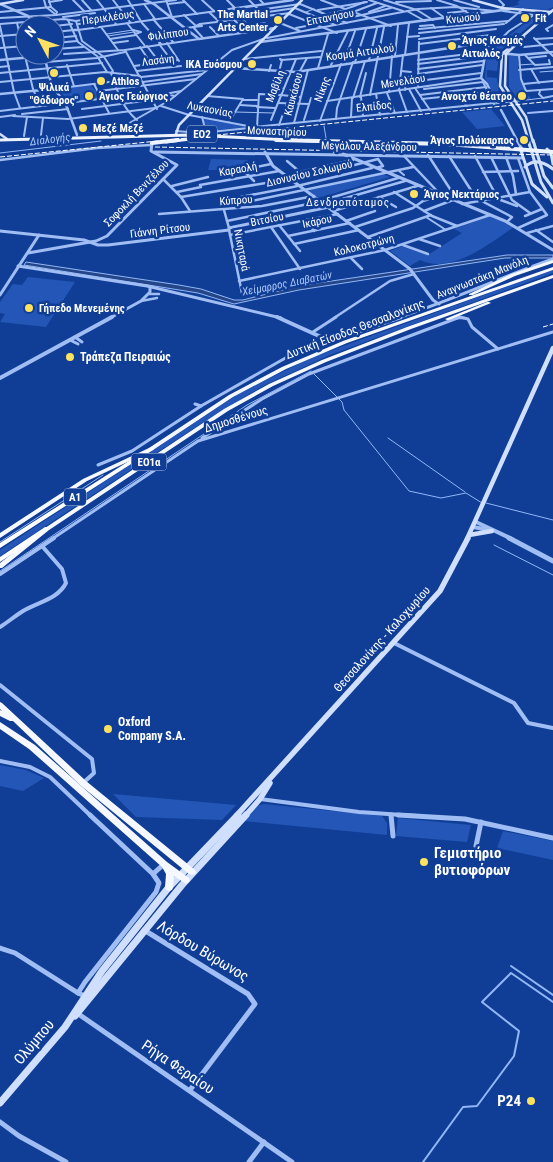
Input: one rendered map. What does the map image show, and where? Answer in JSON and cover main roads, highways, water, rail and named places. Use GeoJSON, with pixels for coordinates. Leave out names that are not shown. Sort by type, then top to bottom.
{"type":"FeatureCollection","features":[{"type":"Feature","properties":{"kind":"highway"},"geometry":{"type":"LineString","coordinates":[[439,307],[498,281],[553,260]]}},
{"type":"Feature","properties":{"kind":"highway","name":"Δυτική Είσοδος Θεσσαλονίκης"},"geometry":{"type":"LineString","coordinates":[[0,546],[248,386],[316,354],[361,336],[553,268]]}},
{"type":"Feature","properties":{"kind":"highway","name":"ΕΟ1α"},"geometry":{"type":"LineString","coordinates":[[386,337],[553,276]]}},
{"type":"Feature","properties":{"kind":"highway"},"geometry":{"type":"LineString","coordinates":[[386,337],[458,315],[553,280]]}},
{"type":"Feature","properties":{"kind":"highway"},"geometry":{"type":"LineString","coordinates":[[361,336],[418,313]]}},
{"type":"Feature","properties":{"kind":"highway","name":"Δυτική Είσοδος Θεσσαλονίκης"},"geometry":{"type":"LineString","coordinates":[[0,560],[250,396],[299,371],[386,337]]}},
{"type":"Feature","properties":{"kind":"highway"},"geometry":{"type":"LineString","coordinates":[[1,535],[92,476],[151,449]]}},
{"type":"Feature","properties":{"kind":"highway"},"geometry":{"type":"LineString","coordinates":[[0,566],[48,529]]}},
{"type":"Feature","properties":{"kind":"highway"},"geometry":{"type":"LineString","coordinates":[[0,705],[84,782],[189,870]]}},
{"type":"Feature","properties":{"kind":"highway"},"geometry":{"type":"LineString","coordinates":[[0,713],[23,726]]}},
{"type":"Feature","properties":{"kind":"highway"},"geometry":{"type":"LineString","coordinates":[[0,725],[32,747],[182,878]]}},
{"type":"Feature","properties":{"kind":"highway"},"geometry":{"type":"LineString","coordinates":[[164,864],[170,874],[169,887]]}},
{"type":"Feature","properties":{"kind":"main road"},"geometry":{"type":"LineString","coordinates":[[0,4],[23,0]]}},
{"type":"Feature","properties":{"kind":"main road"},"geometry":{"type":"LineString","coordinates":[[98,137],[152,137],[176,132],[188,115],[302,0]]}},
{"type":"Feature","properties":{"kind":"main road"},"geometry":{"type":"LineString","coordinates":[[473,0],[500,10],[552,12]]}},
{"type":"Feature","properties":{"kind":"main road"},"geometry":{"type":"LineString","coordinates":[[484,3],[500,10],[552,12]]}},
{"type":"Feature","properties":{"kind":"main road"},"geometry":{"type":"LineString","coordinates":[[538,12],[545,13],[545,16]]}},
{"type":"Feature","properties":{"kind":"main road"},"geometry":{"type":"LineString","coordinates":[[549,199],[539,178],[522,120],[502,90],[499,79],[504,54],[545,16],[552,12]]}},
{"type":"Feature","properties":{"kind":"main road"},"geometry":{"type":"LineString","coordinates":[[552,12],[504,54],[504,79],[508,93],[527,120],[544,176],[553,188]]}},
{"type":"Feature","properties":{"kind":"main road"},"geometry":{"type":"LineString","coordinates":[[504,54],[515,54]]}},
{"type":"Feature","properties":{"kind":"main road"},"geometry":{"type":"LineString","coordinates":[[88,135],[176,132]]}},
{"type":"Feature","properties":{"kind":"main road","name":"Μοναστηρίου"},"geometry":{"type":"LineString","coordinates":[[2,137],[77,134],[115,136]]}},
{"type":"Feature","properties":{"kind":"main road","name":"Μοναστηρίου"},"geometry":{"type":"LineString","coordinates":[[2,137],[98,137],[185,134],[288,140],[447,142],[509,149]]}},
{"type":"Feature","properties":{"kind":"main road","name":"Σοφοκλή Βενιζέλου"},"geometry":{"type":"LineString","coordinates":[[151,144],[152,137]]}},
{"type":"Feature","properties":{"kind":"main road"},"geometry":{"type":"LineString","coordinates":[[151,144],[199,138],[314,140]]}},
{"type":"Feature","properties":{"kind":"main road","name":"Μοναστηρίου"},"geometry":{"type":"LineString","coordinates":[[314,140],[327,142],[447,144],[509,149]]}},
{"type":"Feature","properties":{"kind":"main road"},"geometry":{"type":"LineString","coordinates":[[509,149],[551,150],[553,164]]}},
{"type":"Feature","properties":{"kind":"main road"},"geometry":{"type":"LineString","coordinates":[[509,149],[521,150]]}},
{"type":"Feature","properties":{"kind":"main road"},"geometry":{"type":"LineString","coordinates":[[521,150],[532,184],[553,203]]}},
{"type":"Feature","properties":{"kind":"main road"},"geometry":{"type":"LineString","coordinates":[[525,166],[528,163],[537,161],[553,169]]}},
{"type":"Feature","properties":{"kind":"main road","name":"Θεσσαλονίκης - Καλοχωρίου"},"geometry":{"type":"LineString","coordinates":[[85,995],[144,930],[182,878],[231,821],[277,773],[440,591],[469,535],[553,348]]}},
{"type":"Feature","properties":{"kind":"main road"},"geometry":{"type":"LineString","coordinates":[[469,535],[495,532]]}},
{"type":"Feature","properties":{"kind":"main road","name":"Θεσσαλονίκης - Καλοχωρίου"},"geometry":{"type":"LineString","coordinates":[[189,870],[242,819],[277,773]]}},
{"type":"Feature","properties":{"kind":"main road","name":"Θεσσαλονίκης - Καλοχωρίου"},"geometry":{"type":"LineString","coordinates":[[69,1021],[78,1013],[85,995],[169,887],[182,878]]}},
{"type":"Feature","properties":{"kind":"main road"},"geometry":{"type":"LineString","coordinates":[[69,1021],[85,995]]}},
{"type":"Feature","properties":{"kind":"main road","name":"Ολύμπου"},"geometry":{"type":"LineString","coordinates":[[0,1103],[69,1021]]}},
{"type":"Feature","properties":{"kind":"waterway"},"geometry":{"type":"LineString","coordinates":[[324,126],[326,138]]}},
{"type":"Feature","properties":{"kind":"waterway","name":"Διαλογής"},"geometry":{"type":"LineString","coordinates":[[0,153],[101,141]]}},
{"type":"Feature","properties":{"kind":"waterway"},"geometry":{"type":"LineString","coordinates":[[0,571],[247,405],[311,371]]}},
{"type":"Feature","properties":{"kind":"waterway"},"geometry":{"type":"LineString","coordinates":[[314,374],[342,402],[344,410],[409,491],[441,498],[466,493],[482,503]]}},
{"type":"Feature","properties":{"kind":"waterway"},"geometry":{"type":"LineString","coordinates":[[388,438],[465,492]]}},
{"type":"Feature","properties":{"kind":"waterway"},"geometry":{"type":"LineString","coordinates":[[0,542],[103,475]]}},
{"type":"Feature","properties":{"kind":"waterway"},"geometry":{"type":"LineString","coordinates":[[486,503],[553,520]]}},
{"type":"Feature","properties":{"kind":"waterway"},"geometry":{"type":"LineString","coordinates":[[494,545],[553,575]]}},
{"type":"Feature","properties":{"kind":"waterway"},"geometry":{"type":"LineString","coordinates":[[511,966],[553,995]]}},
{"type":"Feature","properties":{"kind":"waterway"},"geometry":{"type":"LineString","coordinates":[[423,1162],[463,1107],[477,1106],[514,1056],[519,1031],[482,1002],[511,973],[553,1002]]}},
{"type":"Feature","properties":{"kind":"railway"},"geometry":{"type":"LineString","coordinates":[[0,157],[553,101]]}},
{"type":"Feature","properties":{"kind":"railway"},"geometry":{"type":"LineString","coordinates":[[155,147],[553,155]]}},
{"type":"Feature","properties":{"kind":"railway"},"geometry":{"type":"LineString","coordinates":[[543,327],[553,324]]}},
{"type":"Feature","properties":{"kind":"place","name":"Fit"},"geometry":{"type":"Point","coordinates":[525,18]}},
{"type":"Feature","properties":{"kind":"place","name":"The Martial Arts Center"},"geometry":{"type":"Point","coordinates":[278,20]}},
{"type":"Feature","properties":{"kind":"place","name":"Άγιος Κοσμάς Αιτωλός"},"geometry":{"type":"Point","coordinates":[452,46]}},
{"type":"Feature","properties":{"kind":"place","name":"ΙΚΑ Ευόσμου"},"geometry":{"type":"Point","coordinates":[252,64]}},
{"type":"Feature","properties":{"kind":"place","name":"Ψιλικά \"Θόδωρος\""},"geometry":{"type":"Point","coordinates":[54,73]}},
{"type":"Feature","properties":{"kind":"place","name":"Athlos"},"geometry":{"type":"Point","coordinates":[101,81]}},
{"type":"Feature","properties":{"kind":"place","name":"Άγιος Γεώργιος"},"geometry":{"type":"Point","coordinates":[89,96]}},
{"type":"Feature","properties":{"kind":"place","name":"Ανοιχτό θέατρο"},"geometry":{"type":"Point","coordinates":[522,96]}},
{"type":"Feature","properties":{"kind":"place","name":"Μεζέ Μεζέ"},"geometry":{"type":"Point","coordinates":[83,128]}},
{"type":"Feature","properties":{"kind":"place","name":"Άγιος Πολύκαρπος"},"geometry":{"type":"Point","coordinates":[524,140]}},
{"type":"Feature","properties":{"kind":"place","name":"Άγιος Νεκτάριος"},"geometry":{"type":"Point","coordinates":[414,194]}},
{"type":"Feature","properties":{"kind":"place","name":"Γήπεδο Μενεμένης"},"geometry":{"type":"Point","coordinates":[29,308]}},
{"type":"Feature","properties":{"kind":"place","name":"Τράπεζα Πειραιώς"},"geometry":{"type":"Point","coordinates":[70,357]}},
{"type":"Feature","properties":{"kind":"place","name":"Oxford Company S.A."},"geometry":{"type":"Point","coordinates":[108,729]}},
{"type":"Feature","properties":{"kind":"place","name":"Γεμιστήριο βυτιοφόρων"},"geometry":{"type":"Point","coordinates":[424,862]}},
{"type":"Feature","properties":{"kind":"place","name":"P24"},"geometry":{"type":"Point","coordinates":[531,1101]}},
{"type":"Feature","properties":{"kind":"district","name":"Δενδροπόταμος"},"geometry":{"type":"Point","coordinates":[348,202]}},
{"type":"Feature","properties":{"kind":"water label","name":"Χείμαρρος Διαβατών"},"geometry":{"type":"Point","coordinates":[287,283]}}]}
